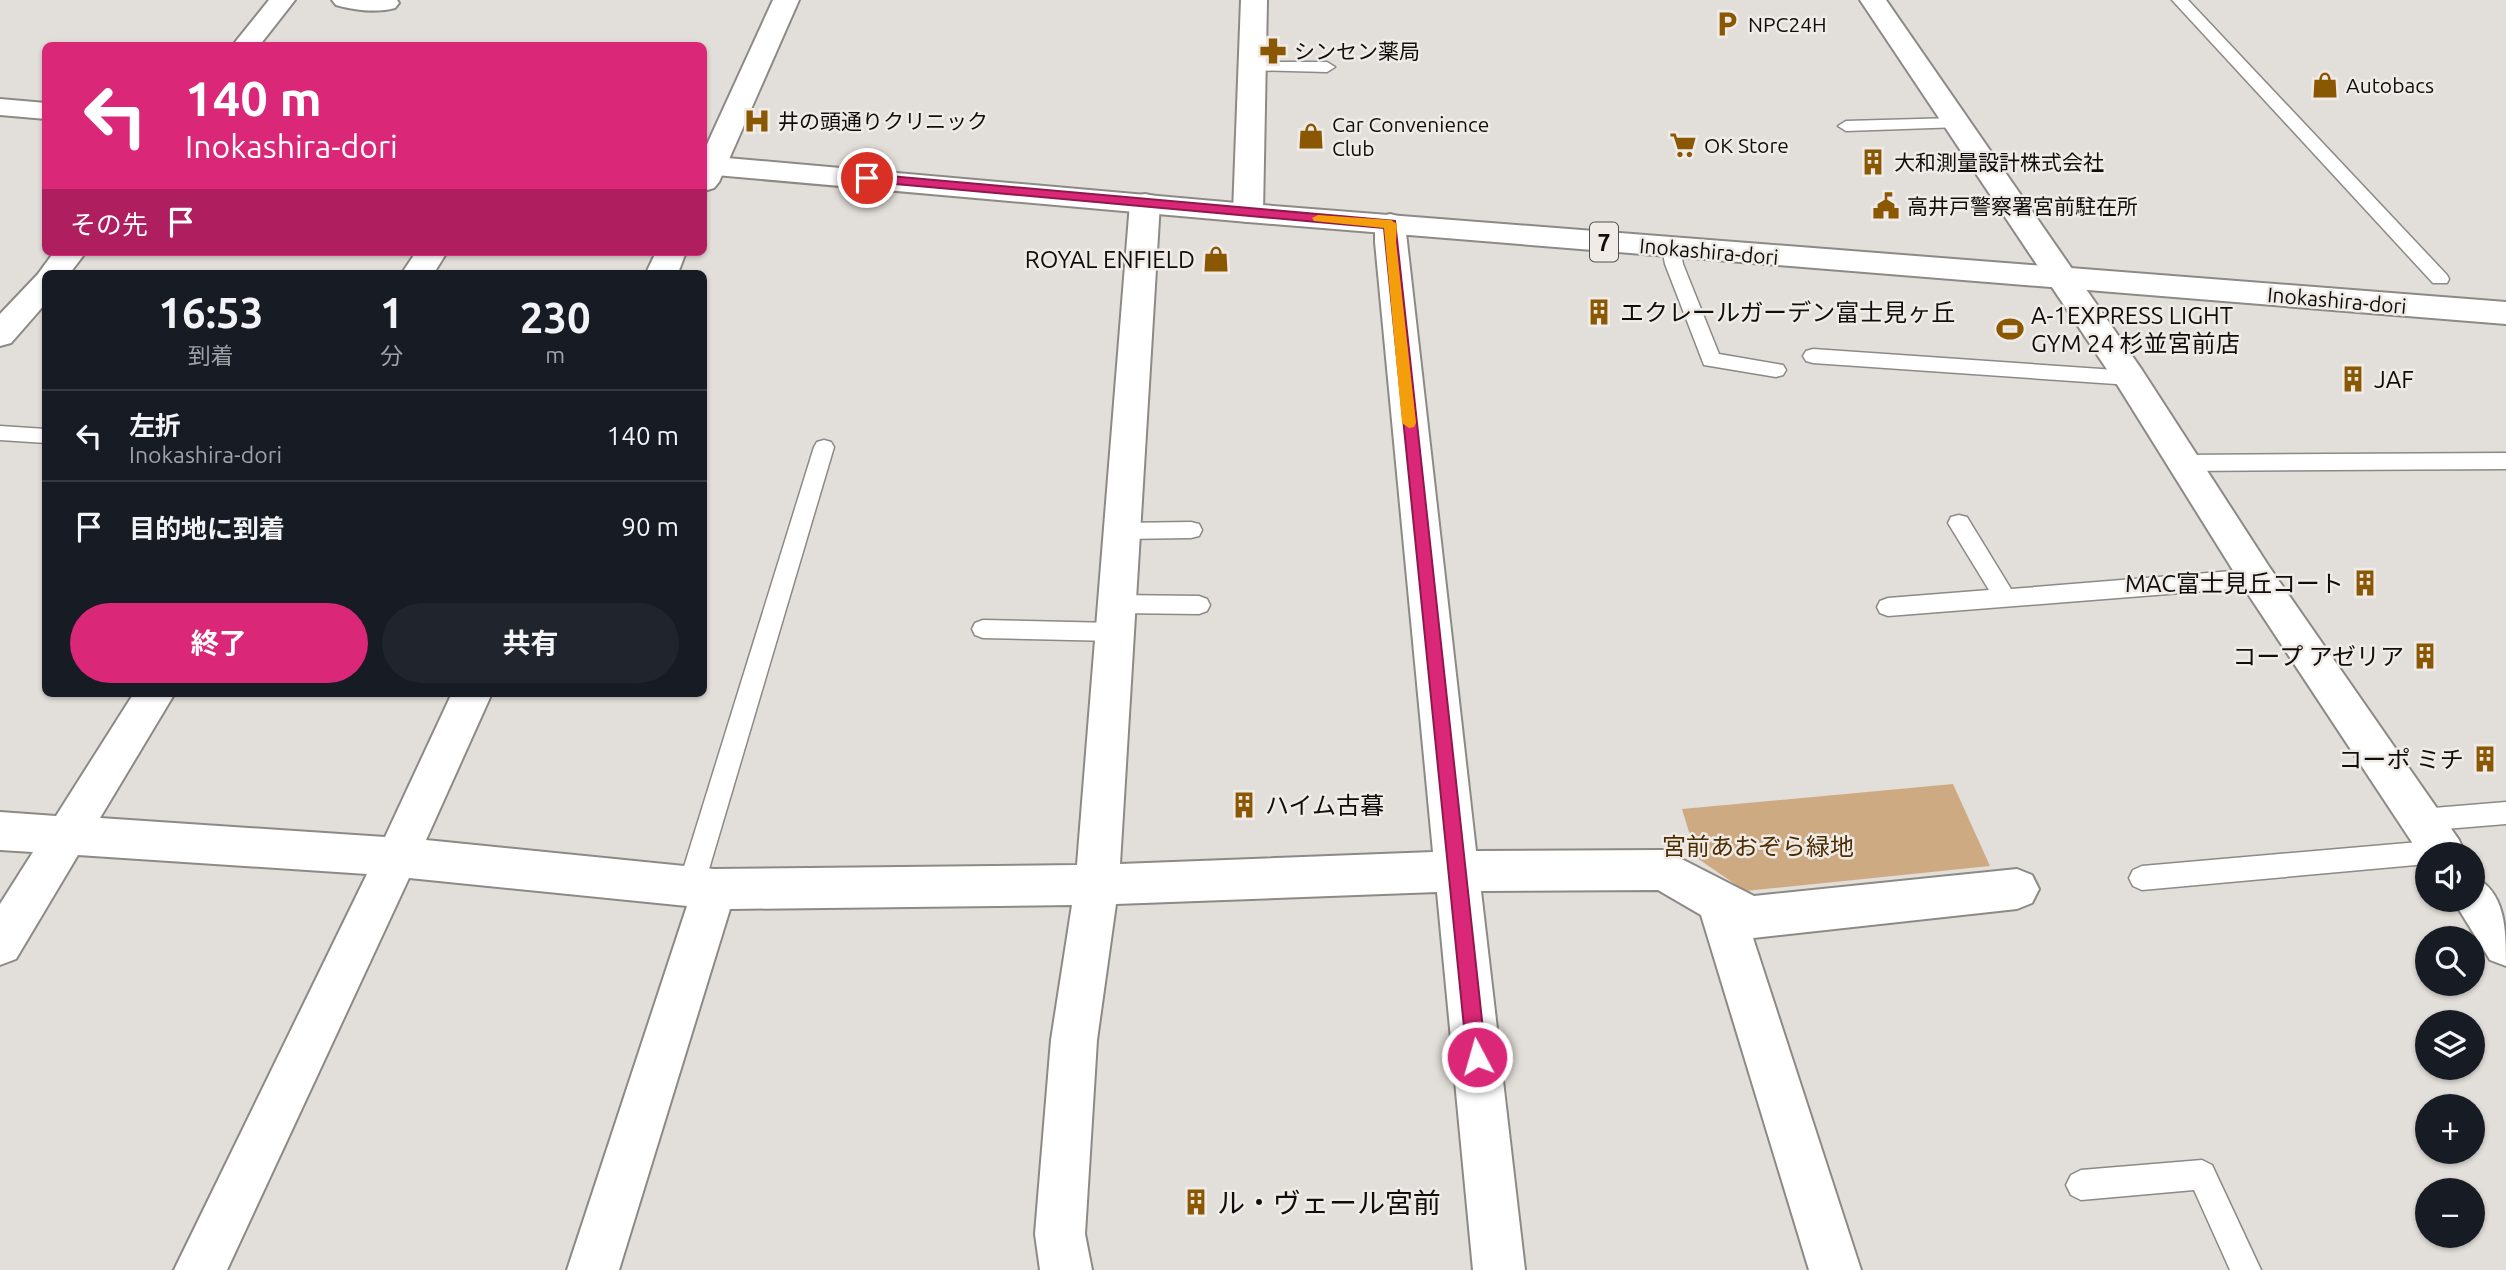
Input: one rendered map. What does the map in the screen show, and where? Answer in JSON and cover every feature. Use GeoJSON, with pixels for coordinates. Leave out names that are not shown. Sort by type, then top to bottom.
{"type":"FeatureCollection","features":[{"type":"Feature","properties":{"kind":"street"},"geometry":{"type":"LineString","coordinates":[[248,42],[282,0]]}},
{"type":"Feature","properties":{"kind":"street"},"geometry":{"type":"LineString","coordinates":[[345,0],[386,3]]}},
{"type":"Feature","properties":{"kind":"street"},"geometry":{"type":"LineString","coordinates":[[707,168],[786,0]]}},
{"type":"Feature","properties":{"kind":"street"},"geometry":{"type":"LineString","coordinates":[[1248,213],[1254,0]]}},
{"type":"Feature","properties":{"kind":"street"},"geometry":{"type":"LineString","coordinates":[[1873,0],[2130,378],[2257,578],[2436,842]]}},
{"type":"Feature","properties":{"kind":"street"},"geometry":{"type":"LineString","coordinates":[[0,107],[42,111]]}},
{"type":"Feature","properties":{"kind":"street","name":"Inokashira-dori"},"geometry":{"type":"LineString","coordinates":[[707,170],[2506,313]]}},
{"type":"Feature","properties":{"kind":"street"},"geometry":{"type":"LineString","coordinates":[[1066,1270],[1060,1234],[1074,1040],[1097,885],[1145,203]]}},
{"type":"Feature","properties":{"kind":"street"},"geometry":{"type":"LineString","coordinates":[[1391,224],[1390,242],[1499,1270]]}},
{"type":"Feature","properties":{"kind":"street"},"geometry":{"type":"LineString","coordinates":[[56,270],[68,256]]}},
{"type":"Feature","properties":{"kind":"street"},"geometry":{"type":"LineString","coordinates":[[0,335],[42,287]]}},
{"type":"Feature","properties":{"kind":"street"},"geometry":{"type":"LineString","coordinates":[[0,944],[153,697]]}},
{"type":"Feature","properties":{"kind":"street"},"geometry":{"type":"LineString","coordinates":[[200,1270],[470,697]]}},
{"type":"Feature","properties":{"kind":"street"},"geometry":{"type":"LineString","coordinates":[[0,831],[397,857],[703,888],[1097,885],[1457,871],[1664,870],[1719,902],[1752,917],[2017,889]]}},
{"type":"Feature","properties":{"kind":"street"},"geometry":{"type":"LineString","coordinates":[[593,1270],[703,888]]}},
{"type":"Feature","properties":{"kind":"street"},"geometry":{"type":"LineString","coordinates":[[1719,902],[1835,1270]]}},
{"type":"Feature","properties":{"kind":"street"},"geometry":{"type":"LineString","coordinates":[[2484,912],[2506,945]]}},
{"type":"Feature","properties":{"kind":"lane"},"geometry":{"type":"LineString","coordinates":[[2180,0],[2440,279]]}},
{"type":"Feature","properties":{"kind":"lane"},"geometry":{"type":"LineString","coordinates":[[1252,67],[1327,67]]}},
{"type":"Feature","properties":{"kind":"lane"},"geometry":{"type":"LineString","coordinates":[[1846,126],[1955,123]]}},
{"type":"Feature","properties":{"kind":"lane"},"geometry":{"type":"LineString","coordinates":[[1671,248],[1674,264],[1711,360],[1776,370]]}},
{"type":"Feature","properties":{"kind":"lane"},"geometry":{"type":"LineString","coordinates":[[1813,356],[2130,378]]}},
{"type":"Feature","properties":{"kind":"lane"},"geometry":{"type":"LineString","coordinates":[[0,433],[42,436]]}},
{"type":"Feature","properties":{"kind":"lane"},"geometry":{"type":"LineString","coordinates":[[703,888],[824,447]]}},
{"type":"Feature","properties":{"kind":"lane"},"geometry":{"type":"LineString","coordinates":[[2182,463],[2506,461]]}},
{"type":"Feature","properties":{"kind":"lane"},"geometry":{"type":"LineString","coordinates":[[1959,523],[2005,598]]}},
{"type":"Feature","properties":{"kind":"lane"},"geometry":{"type":"LineString","coordinates":[[1121,531],[1191,530]]}},
{"type":"Feature","properties":{"kind":"lane"},"geometry":{"type":"LineString","coordinates":[[1888,607],[2257,578]]}},
{"type":"Feature","properties":{"kind":"lane"},"geometry":{"type":"LineString","coordinates":[[983,629],[1115,618],[1199,605]]}},
{"type":"Feature","properties":{"kind":"lane"},"geometry":{"type":"LineString","coordinates":[[2421,820],[2506,813]]}},
{"type":"Feature","properties":{"kind":"lane"},"geometry":{"type":"LineString","coordinates":[[2142,878],[2415,854]]}},
{"type":"Feature","properties":{"kind":"lane"},"geometry":{"type":"LineString","coordinates":[[2081,1185],[2202,1175],[2246,1270]]}},
{"type":"Feature","properties":{"kind":"green space","name":"宮前あおぞら緑地"},"geometry":{"type":"Polygon","coordinates":[[[1953,784],[1990,866],[1745,891],[1697,858],[1682,809],[1953,784]]]}},
{"type":"Feature","properties":{"kind":"slow traffic"},"geometry":{"type":"LineString","coordinates":[[1318,218],[1391,224],[1390,242],[1409,423]]}},
{"type":"Feature","properties":{"kind":"place","name":"NPC24H"},"geometry":{"type":"Point","coordinates":[1727,24]}},
{"type":"Feature","properties":{"kind":"place","name":"シンセン薬局"},"geometry":{"type":"Point","coordinates":[1273,51]}},
{"type":"Feature","properties":{"kind":"place","name":"Autobacs"},"geometry":{"type":"Point","coordinates":[2325,85]}},
{"type":"Feature","properties":{"kind":"place","name":"井の頭通りクリニック"},"geometry":{"type":"Point","coordinates":[757,121]}},
{"type":"Feature","properties":{"kind":"place","name":"Car Convenience Club"},"geometry":{"type":"Point","coordinates":[1311,136]}},
{"type":"Feature","properties":{"kind":"place","name":"OK Store"},"geometry":{"type":"Point","coordinates":[1683,145]}},
{"type":"Feature","properties":{"kind":"place","name":"大和測量設計株式会社"},"geometry":{"type":"Point","coordinates":[1873,162]}},
{"type":"Feature","properties":{"kind":"place","name":"高井戸警察署宮前駐在所"},"geometry":{"type":"Point","coordinates":[1886,206]}},
{"type":"Feature","properties":{"kind":"place","name":"ROYAL ENFIELD"},"geometry":{"type":"Point","coordinates":[1216,259]}},
{"type":"Feature","properties":{"kind":"place","name":"エクレールガーデン富士見ヶ丘"},"geometry":{"type":"Point","coordinates":[1599,312]}},
{"type":"Feature","properties":{"kind":"place","name":"A-1EXPRESS LIGHT GYM 24 杉並宮前店"},"geometry":{"type":"Point","coordinates":[2010,329]}},
{"type":"Feature","properties":{"kind":"place","name":"JAF"},"geometry":{"type":"Point","coordinates":[2353,379]}},
{"type":"Feature","properties":{"kind":"place","name":"MAC富士見丘コート"},"geometry":{"type":"Point","coordinates":[2365,583]}},
{"type":"Feature","properties":{"kind":"place","name":"コープ アゼリア"},"geometry":{"type":"Point","coordinates":[2425,656]}},
{"type":"Feature","properties":{"kind":"place","name":"コーポ ミチ"},"geometry":{"type":"Point","coordinates":[2485,759]}},
{"type":"Feature","properties":{"kind":"place","name":"ハイム古暮"},"geometry":{"type":"Point","coordinates":[1244,805]}},
{"type":"Feature","properties":{"kind":"place","name":"ル・ヴェール宮前"},"geometry":{"type":"Point","coordinates":[1196,1202]}},
{"type":"Feature","properties":{"kind":"route"},"geometry":{"type":"LineString","coordinates":[[867,178],[1391,224],[1390,242],[1477,1057]]}}]}
